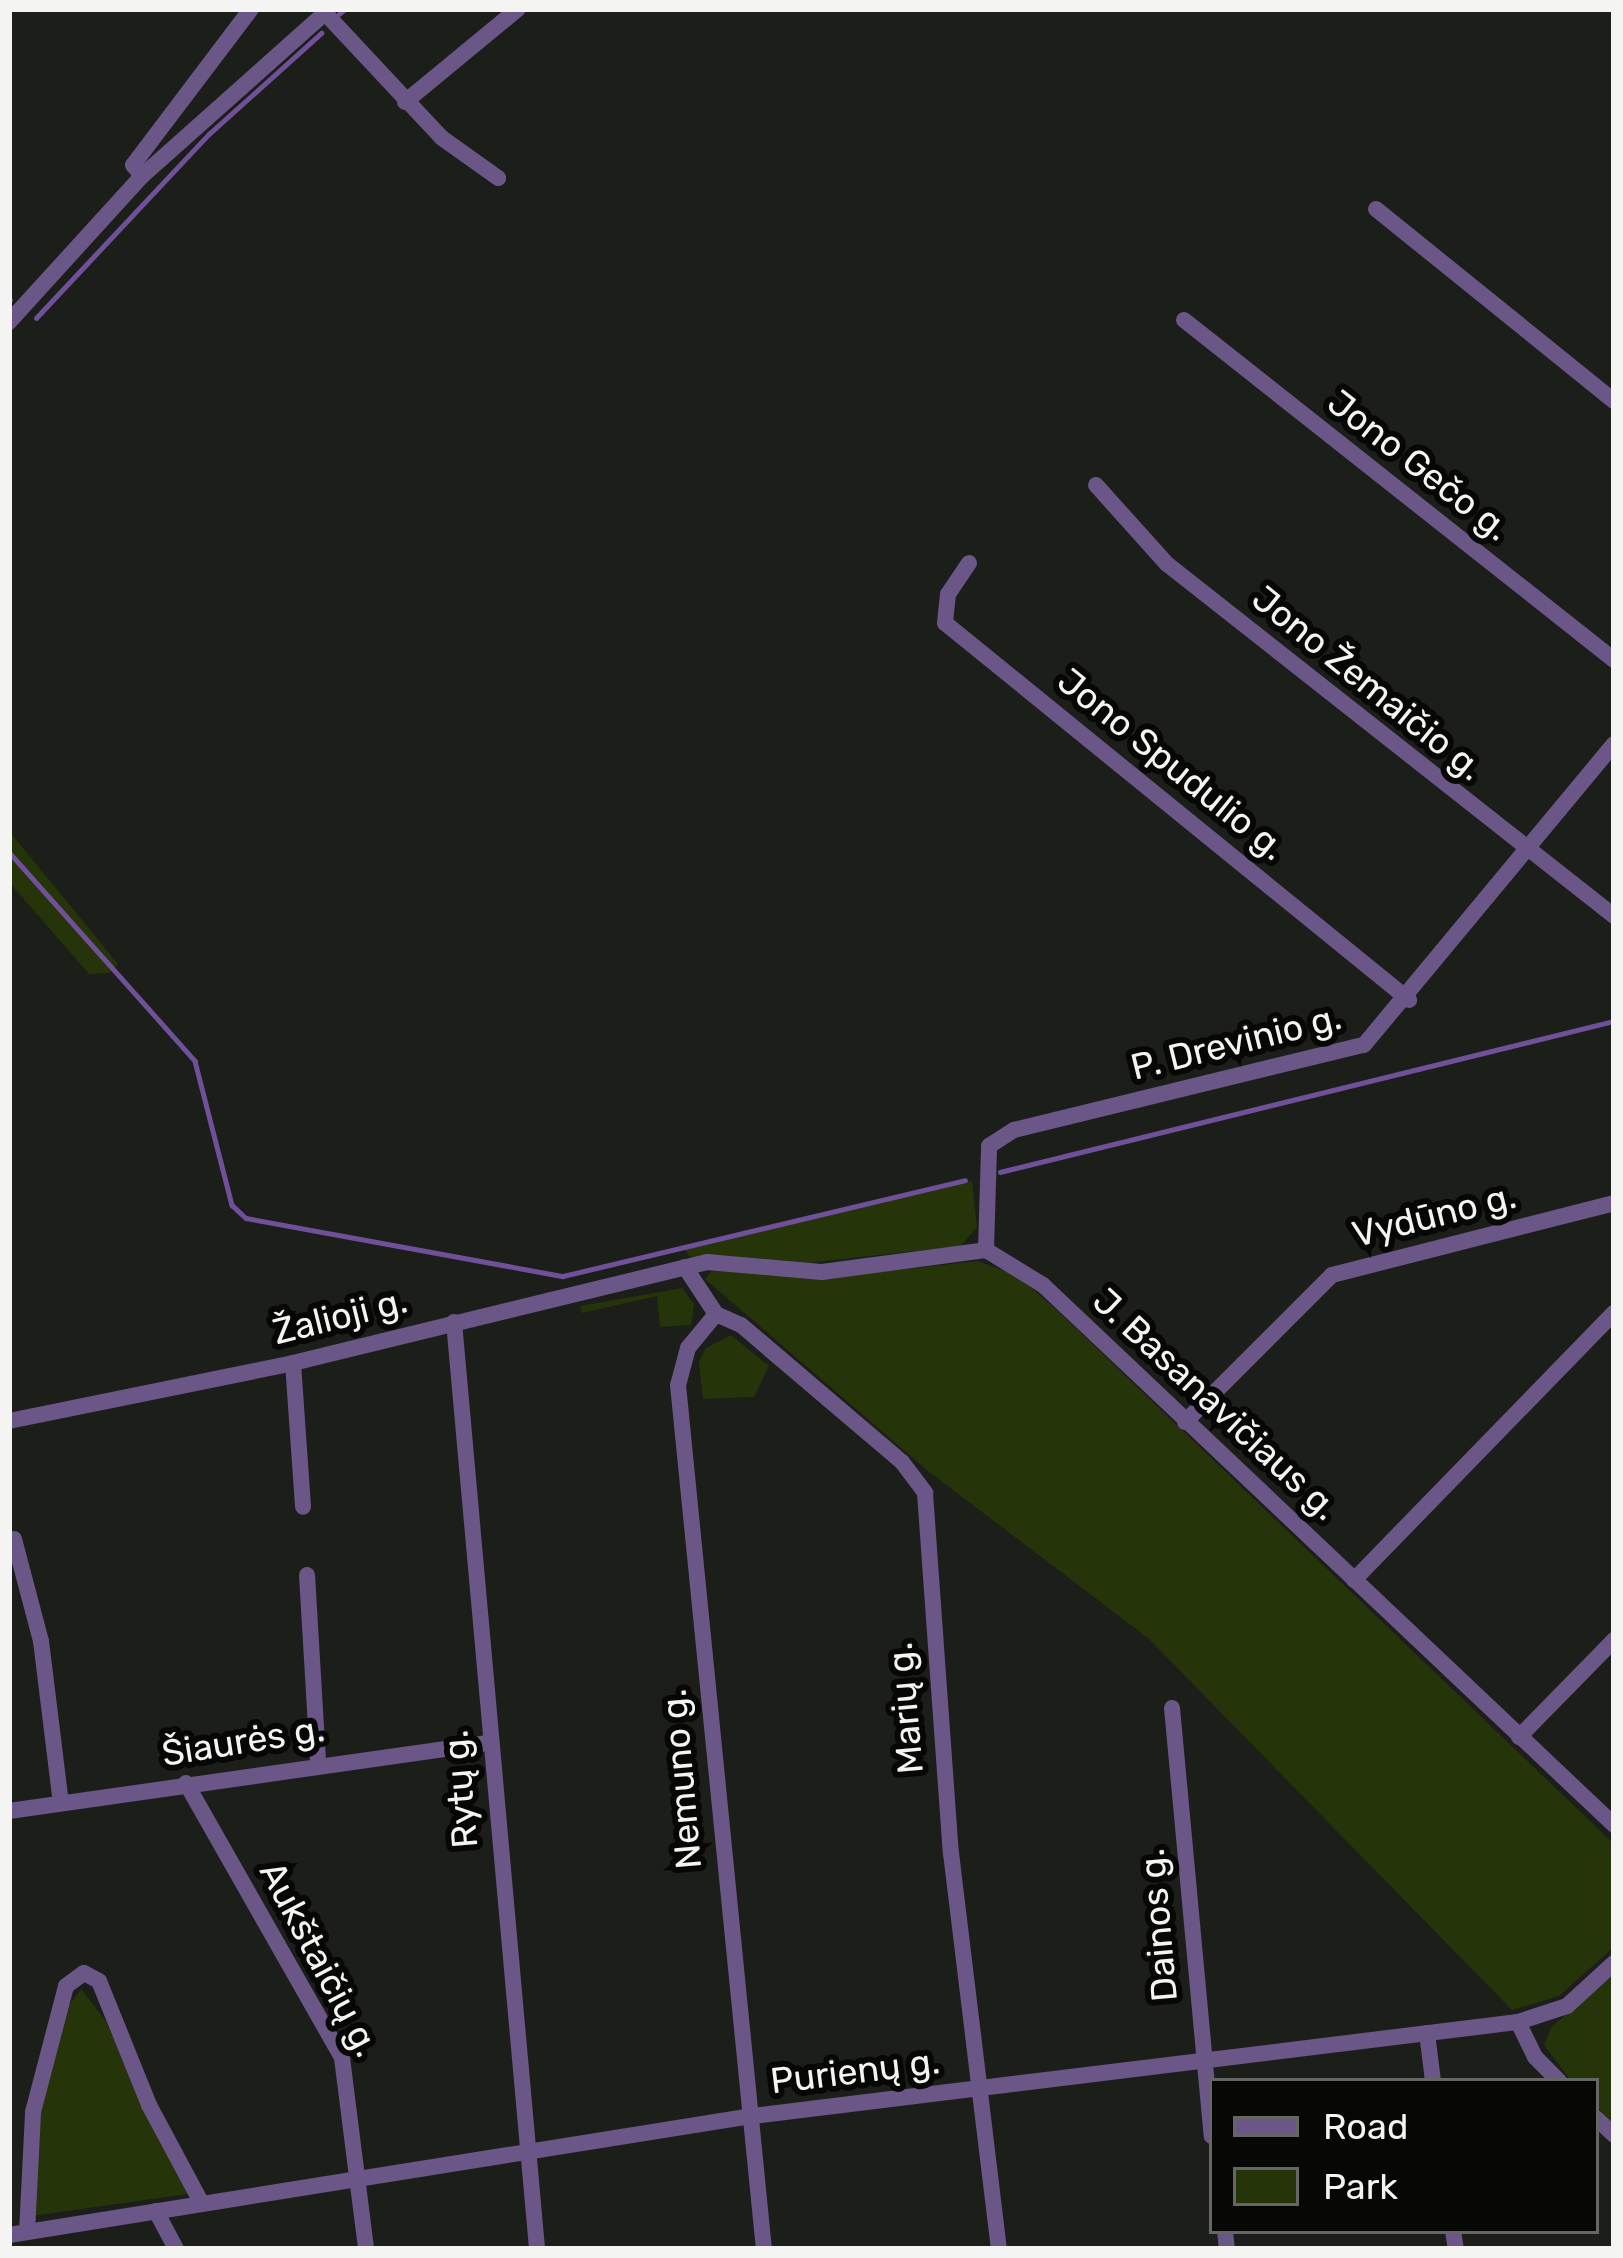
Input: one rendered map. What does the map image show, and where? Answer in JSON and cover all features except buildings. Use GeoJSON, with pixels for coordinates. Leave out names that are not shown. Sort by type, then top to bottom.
{"type":"FeatureCollection","features":[{"type":"Feature","properties":{"kind":"street"},"geometry":{"type":"LineString","coordinates":[[142,176],[133,165],[251,9]]}},
{"type":"Feature","properties":{"kind":"street"},"geometry":{"type":"LineString","coordinates":[[405,102],[518,9]]}},
{"type":"Feature","properties":{"kind":"street"},"geometry":{"type":"LineString","coordinates":[[9,322],[142,176],[321,11],[405,102],[498,178]]}},
{"type":"Feature","properties":{"kind":"street"},"geometry":{"type":"LineString","coordinates":[[1376,209],[1614,401]]}},
{"type":"Feature","properties":{"kind":"street","name":"Jono Gečo g."},"geometry":{"type":"LineString","coordinates":[[1184,320],[1614,660]]}},
{"type":"Feature","properties":{"kind":"street","name":"Jono Žemaičio g."},"geometry":{"type":"LineString","coordinates":[[1096,485],[1167,564],[1526,852],[1614,916]]}},
{"type":"Feature","properties":{"kind":"street","name":"Jono Spudulio g."},"geometry":{"type":"LineString","coordinates":[[969,563],[948,594],[945,622],[1409,1000]]}},
{"type":"Feature","properties":{"kind":"street","name":"P. Drevinio g."},"geometry":{"type":"LineString","coordinates":[[986,1250],[983,1160],[1001,1137],[1345,1052],[1377,1034],[1614,744]]}},
{"type":"Feature","properties":{"kind":"street","name":"Vydūno g."},"geometry":{"type":"LineString","coordinates":[[1185,1422],[1332,1275],[1614,1203]]}},
{"type":"Feature","properties":{"kind":"street"},"geometry":{"type":"LineString","coordinates":[[685,1267],[730,1261],[822,1272],[986,1250]]}},
{"type":"Feature","properties":{"kind":"street","name":"J. Basanavičiaus g."},"geometry":{"type":"LineString","coordinates":[[986,1250],[1027,1271],[1614,1825]]}},
{"type":"Feature","properties":{"kind":"street","name":"Marių g."},"geometry":{"type":"LineString","coordinates":[[685,1267],[716,1314],[741,1325],[902,1462],[925,1493],[949,1830],[999,2249]]}},
{"type":"Feature","properties":{"kind":"street","name":"Žalioji g."},"geometry":{"type":"LineString","coordinates":[[9,1420],[293,1363],[685,1267]]}},
{"type":"Feature","properties":{"kind":"street"},"geometry":{"type":"LineString","coordinates":[[1354,1580],[1614,1313]]}},
{"type":"Feature","properties":{"kind":"street","name":"Nemuno g."},"geometry":{"type":"LineString","coordinates":[[716,1314],[688,1348],[678,1385],[745,2117],[764,2249]]}},
{"type":"Feature","properties":{"kind":"street","name":"Rytų g."},"geometry":{"type":"LineString","coordinates":[[454,1322],[488,1743],[537,2249]]}},
{"type":"Feature","properties":{"kind":"street"},"geometry":{"type":"LineString","coordinates":[[293,1363],[303,1507]]}},
{"type":"Feature","properties":{"kind":"street"},"geometry":{"type":"LineString","coordinates":[[14,1538],[41,1641],[61,1803]]}},
{"type":"Feature","properties":{"kind":"street"},"geometry":{"type":"LineString","coordinates":[[307,1575],[318,1762]]}},
{"type":"Feature","properties":{"kind":"street"},"geometry":{"type":"LineString","coordinates":[[1520,1737],[1614,1640]]}},
{"type":"Feature","properties":{"kind":"street","name":"Dainos g."},"geometry":{"type":"LineString","coordinates":[[1172,1708],[1209,2114]]}},
{"type":"Feature","properties":{"kind":"street","name":"Šiaurės g."},"geometry":{"type":"LineString","coordinates":[[9,1811],[318,1762],[488,1743]]}},
{"type":"Feature","properties":{"kind":"street","name":"Aukštaičių g."},"geometry":{"type":"LineString","coordinates":[[187,1783],[342,2058],[366,2249]]}},
{"type":"Feature","properties":{"kind":"street","name":"Purienų g."},"geometry":{"type":"LineString","coordinates":[[202,2204],[149,2105],[99,1981],[84,1973],[65,1986],[33,2112],[18,2233],[360,2180],[528,2150],[745,2117],[1518,2022],[1567,2006],[1614,1963]]}},
{"type":"Feature","properties":{"kind":"street"},"geometry":{"type":"LineString","coordinates":[[1518,2022],[1535,2057],[1556,2078]]}},
{"type":"Feature","properties":{"kind":"street"},"geometry":{"type":"LineString","coordinates":[[1427,2033],[1433,2078]]}},
{"type":"Feature","properties":{"kind":"street"},"geometry":{"type":"LineString","coordinates":[[156,2211],[176,2249]]}},
{"type":"Feature","properties":{"kind":"green space"},"geometry":{"type":"Polygon","coordinates":[[[9,831],[118,964],[109,973],[89,974],[9,882],[9,831]]]}},
{"type":"Feature","properties":{"kind":"green space"},"geometry":{"type":"Polygon","coordinates":[[[972,1181],[977,1227],[961,1246],[806,1263],[690,1257],[685,1250],[972,1181]]]}},
{"type":"Feature","properties":{"kind":"green space"},"geometry":{"type":"Polygon","coordinates":[[[978,1261],[1018,1276],[1059,1312],[1614,1844],[1614,1947],[1559,1996],[1512,2010],[1148,1638],[928,1471],[705,1279],[714,1268],[816,1279],[978,1261]]]}},
{"type":"Feature","properties":{"kind":"green space"},"geometry":{"type":"Polygon","coordinates":[[[682,1288],[694,1304],[691,1325],[660,1327],[657,1296],[582,1313],[580,1306],[682,1288]]]}},
{"type":"Feature","properties":{"kind":"green space"},"geometry":{"type":"Polygon","coordinates":[[[731,1335],[769,1366],[754,1397],[703,1399],[699,1362],[706,1348],[731,1335]]]}},
{"type":"Feature","properties":{"kind":"green space"},"geometry":{"type":"Polygon","coordinates":[[[1614,1975],[1614,2124],[1599,2109],[1599,2078],[1569,2078],[1544,2045],[1552,2026],[1614,1975]]]}},
{"type":"Feature","properties":{"kind":"green space"},"geometry":{"type":"Polygon","coordinates":[[[81,1989],[105,2020],[188,2194],[32,2216],[43,2092],[68,2007],[81,1989]]]}},
{"type":"Feature","properties":{"kind":"waterway"},"geometry":{"type":"LineString","coordinates":[[339,14],[345,9]]}},
{"type":"Feature","properties":{"kind":"waterway"},"geometry":{"type":"LineString","coordinates":[[36,318],[209,134],[321,33]]}},
{"type":"Feature","properties":{"kind":"waterway"},"geometry":{"type":"LineString","coordinates":[[9,852],[195,1061],[232,1205],[246,1218],[563,1276],[965,1180]]}},
{"type":"Feature","properties":{"kind":"waterway"},"geometry":{"type":"LineString","coordinates":[[1000,1172],[1614,1021]]}}]}
